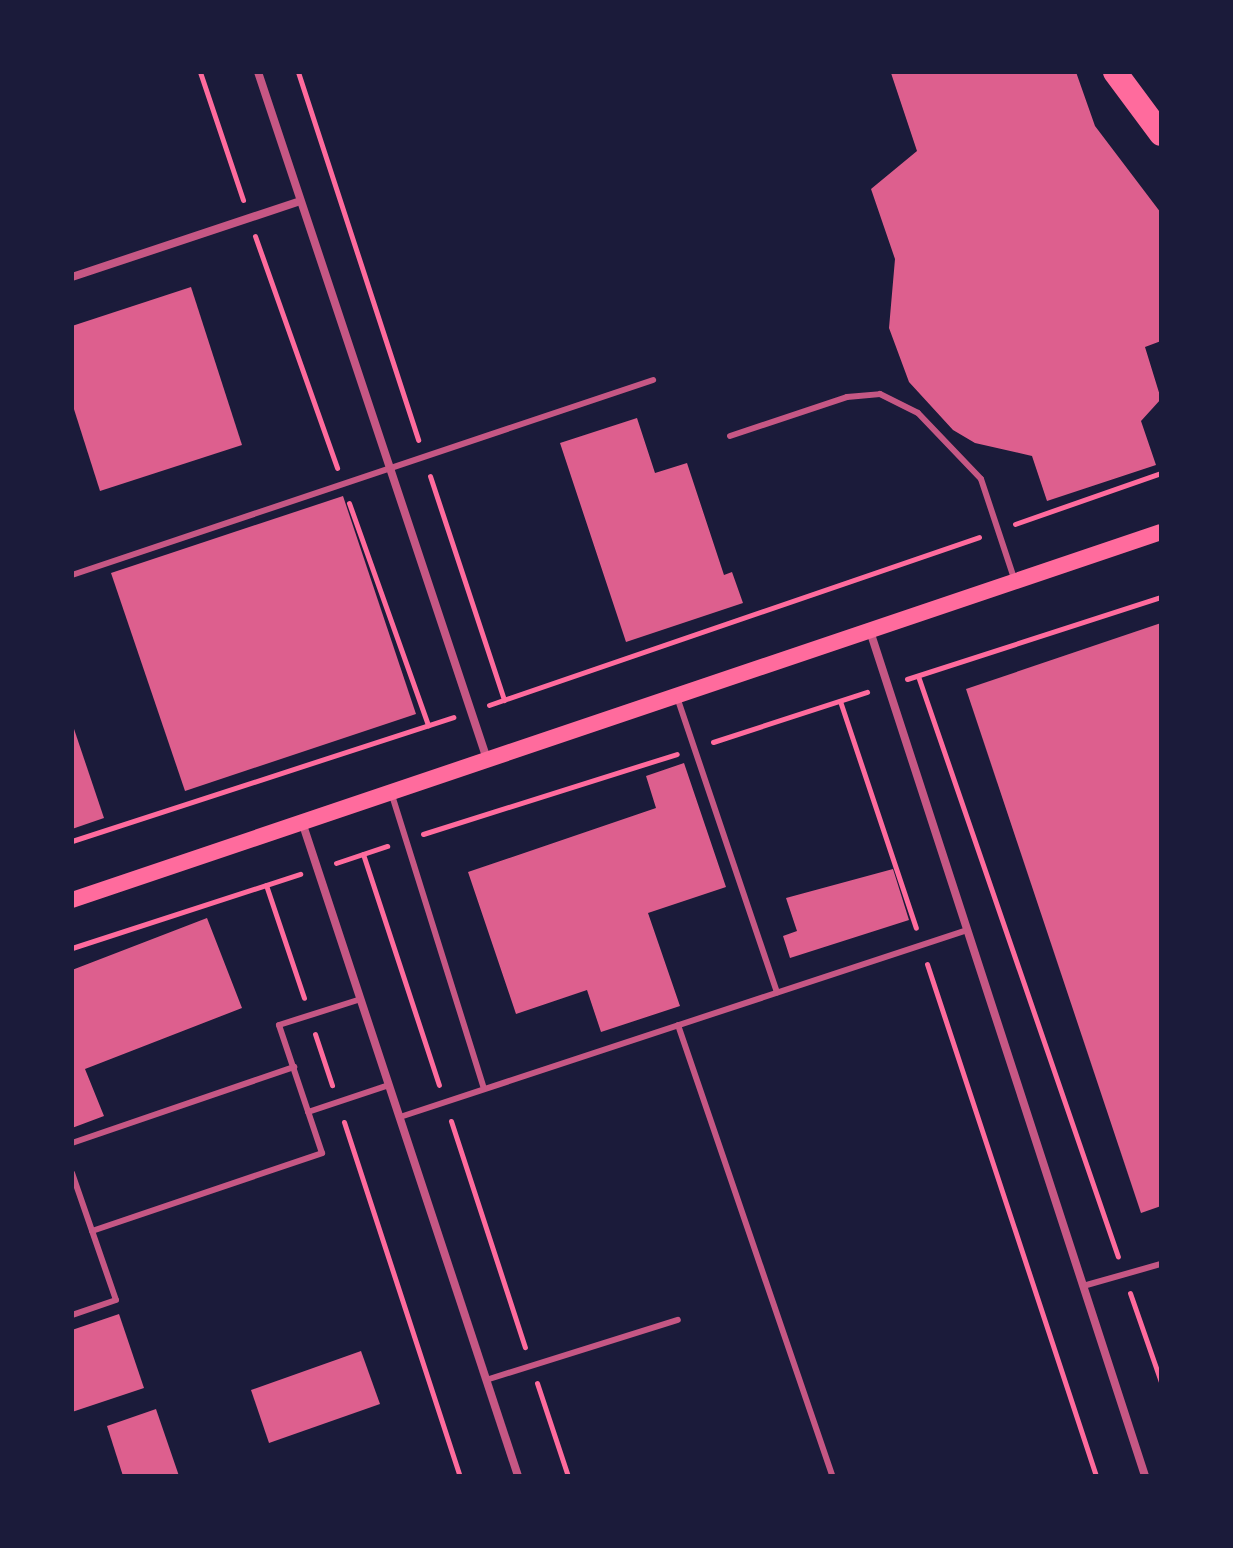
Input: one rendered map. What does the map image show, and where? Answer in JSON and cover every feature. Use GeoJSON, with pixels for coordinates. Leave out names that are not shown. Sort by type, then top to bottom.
{"type":"FeatureCollection","features":[{"type":"Feature","properties":{"kind":"highway"},"geometry":{"type":"LineString","coordinates":[[1115,72],[1161,134]]}},
{"type":"Feature","properties":{"kind":"main road"},"geometry":{"type":"LineString","coordinates":[[72,900],[1161,532]]}},
{"type":"Feature","properties":{"kind":"street"},"geometry":{"type":"LineString","coordinates":[[258,72],[487,759]]}},
{"type":"Feature","properties":{"kind":"street"},"geometry":{"type":"LineString","coordinates":[[72,277],[300,201]]}},
{"type":"Feature","properties":{"kind":"street"},"geometry":{"type":"LineString","coordinates":[[869,631],[1145,1476]]}},
{"type":"Feature","properties":{"kind":"street"},"geometry":{"type":"LineString","coordinates":[[302,822],[518,1476]]}},
{"type":"Feature","properties":{"kind":"lane"},"geometry":{"type":"LineString","coordinates":[[72,575],[653,380]]}},
{"type":"Feature","properties":{"kind":"lane"},"geometry":{"type":"LineString","coordinates":[[730,436],[847,397],[880,394],[918,413],[960,452],[981,479],[1015,581]]}},
{"type":"Feature","properties":{"kind":"lane"},"geometry":{"type":"LineString","coordinates":[[676,695],[777,993]]}},
{"type":"Feature","properties":{"kind":"lane"},"geometry":{"type":"LineString","coordinates":[[391,792],[484,1089]]}},
{"type":"Feature","properties":{"kind":"lane"},"geometry":{"type":"LineString","coordinates":[[400,1117],[967,930]]}},
{"type":"Feature","properties":{"kind":"lane"},"geometry":{"type":"LineString","coordinates":[[92,1231],[322,1153],[279,1025],[361,999]]}},
{"type":"Feature","properties":{"kind":"lane"},"geometry":{"type":"LineString","coordinates":[[678,1025],[832,1476]]}},
{"type":"Feature","properties":{"kind":"lane"},"geometry":{"type":"LineString","coordinates":[[72,1143],[294,1067]]}},
{"type":"Feature","properties":{"kind":"lane"},"geometry":{"type":"LineString","coordinates":[[308,1112],[389,1085]]}},
{"type":"Feature","properties":{"kind":"lane"},"geometry":{"type":"LineString","coordinates":[[72,1173],[116,1300],[72,1315]]}},
{"type":"Feature","properties":{"kind":"lane"},"geometry":{"type":"LineString","coordinates":[[1083,1286],[1161,1264]]}},
{"type":"Feature","properties":{"kind":"lane"},"geometry":{"type":"LineString","coordinates":[[486,1380],[678,1320]]}},
{"type":"Feature","properties":{"kind":"path"},"geometry":{"type":"LineString","coordinates":[[200,72],[428,725]]}},
{"type":"Feature","properties":{"kind":"path"},"geometry":{"type":"LineString","coordinates":[[298,72],[504,700]]}},
{"type":"Feature","properties":{"kind":"path"},"geometry":{"type":"LineString","coordinates":[[72,841],[504,700],[1161,473]]}},
{"type":"Feature","properties":{"kind":"path"},"geometry":{"type":"LineString","coordinates":[[72,948],[1161,597]]}},
{"type":"Feature","properties":{"kind":"path"},"geometry":{"type":"LineString","coordinates":[[918,676],[1161,1382]]}},
{"type":"Feature","properties":{"kind":"path"},"geometry":{"type":"LineString","coordinates":[[840,701],[1096,1476]]}},
{"type":"Feature","properties":{"kind":"path"},"geometry":{"type":"LineString","coordinates":[[363,854],[568,1476]]}},
{"type":"Feature","properties":{"kind":"path"},"geometry":{"type":"LineString","coordinates":[[266,885],[460,1476]]}},
{"type":"Feature","properties":{"kind":"building"},"geometry":{"type":"Polygon","coordinates":[[[1076,72],[1095,126],[1161,213],[1161,341],[1145,347],[1161,399],[1141,421],[1156,465],[1047,501],[1032,456],[975,443],[953,430],[909,382],[889,328],[895,259],[871,189],[917,151],[891,73],[1076,72]]]}},
{"type":"Feature","properties":{"kind":"building"},"geometry":{"type":"Polygon","coordinates":[[[191,287],[242,445],[100,491],[72,403],[72,326],[191,287]]]}},
{"type":"Feature","properties":{"kind":"building"},"geometry":{"type":"Polygon","coordinates":[[[637,418],[655,473],[687,463],[724,575],[732,572],[743,603],[626,642],[560,443],[637,418]]]}},
{"type":"Feature","properties":{"kind":"building"},"geometry":{"type":"Polygon","coordinates":[[[343,496],[416,714],[185,791],[111,573],[343,496]]]}},
{"type":"Feature","properties":{"kind":"building"},"geometry":{"type":"Polygon","coordinates":[[[1161,623],[1161,1206],[1141,1213],[966,689],[1161,623]]]}},
{"type":"Feature","properties":{"kind":"building"},"geometry":{"type":"Polygon","coordinates":[[[72,723],[104,818],[72,829],[72,723]]]}},
{"type":"Feature","properties":{"kind":"building"},"geometry":{"type":"Polygon","coordinates":[[[684,763],[726,887],[648,913],[680,1006],[601,1032],[587,990],[516,1014],[468,872],[656,808],[646,776],[684,763]]]}},
{"type":"Feature","properties":{"kind":"building"},"geometry":{"type":"Polygon","coordinates":[[[893,869],[909,920],[790,958],[783,936],[797,931],[786,898],[893,869]]]}},
{"type":"Feature","properties":{"kind":"building"},"geometry":{"type":"Polygon","coordinates":[[[207,918],[242,1008],[85,1069],[104,1116],[72,1128],[72,970],[207,918]]]}},
{"type":"Feature","properties":{"kind":"building"},"geometry":{"type":"Polygon","coordinates":[[[119,1314],[144,1388],[72,1412],[72,1330],[119,1314]]]}},
{"type":"Feature","properties":{"kind":"building"},"geometry":{"type":"Polygon","coordinates":[[[361,1351],[380,1404],[269,1443],[251,1390],[361,1351]]]}},
{"type":"Feature","properties":{"kind":"building"},"geometry":{"type":"Polygon","coordinates":[[[156,1409],[179,1476],[123,1476],[107,1426],[156,1409]]]}}]}
